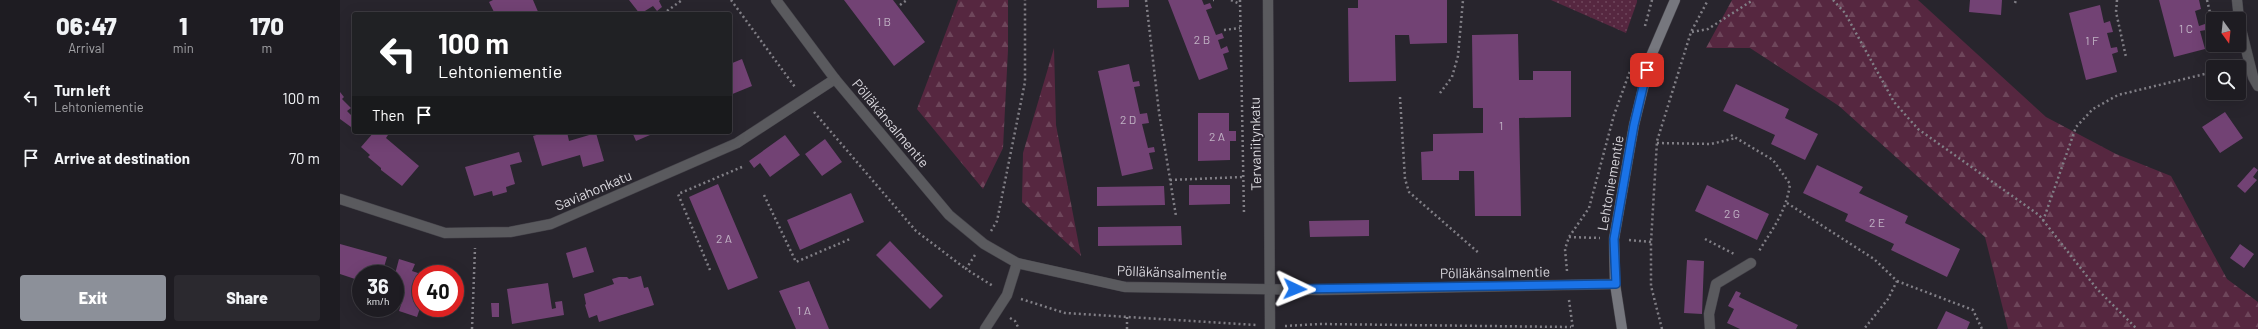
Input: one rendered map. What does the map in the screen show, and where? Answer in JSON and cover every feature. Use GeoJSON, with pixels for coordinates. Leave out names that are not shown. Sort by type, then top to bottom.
{"type":"FeatureCollection","features":[{"type":"Feature","properties":{"kind":"main road","name":"Lehtoniementie"},"geometry":{"type":"LineString","coordinates":[[1622,329],[1616,284],[1614,239],[1634,125],[1651,56],[1675,0]]}},
{"type":"Feature","properties":{"kind":"street","name":"Pölläkänsalmentie"},"geometry":{"type":"LineString","coordinates":[[776,0],[836,79],[949,215],[984,244],[1016,263],[1125,287],[1270,288],[1320,290],[1616,284]]}},
{"type":"Feature","properties":{"kind":"street","name":"Tervaniitynkatu"},"geometry":{"type":"LineString","coordinates":[[1268,0],[1270,328]]}},
{"type":"Feature","properties":{"kind":"street"},"geometry":{"type":"LineString","coordinates":[[2237,0],[2238,12]]}},
{"type":"Feature","properties":{"kind":"street"},"geometry":{"type":"LineString","coordinates":[[2246,48],[2253,77],[2258,86]]}},
{"type":"Feature","properties":{"kind":"street","name":"Saviahonkatu"},"geometry":{"type":"LineString","coordinates":[[340,199],[445,233],[475,231],[510,232],[551,224],[737,143],[836,79]]}},
{"type":"Feature","properties":{"kind":"street"},"geometry":{"type":"LineString","coordinates":[[985,329],[1008,295],[1016,263]]}},
{"type":"Feature","properties":{"kind":"street"},"geometry":{"type":"LineString","coordinates":[[1710,329],[1709,314],[1716,284],[1751,263]]}},
{"type":"Feature","properties":{"kind":"path"},"geometry":{"type":"LineString","coordinates":[[666,12],[682,0]]}},
{"type":"Feature","properties":{"kind":"path"},"geometry":{"type":"LineString","coordinates":[[731,0],[804,100],[916,231],[966,269],[1008,295],[1065,313],[1270,328],[1320,324],[1572,328],[1565,249],[1569,237],[1589,208],[1614,116],[1632,64]]}},
{"type":"Feature","properties":{"kind":"path"},"geometry":{"type":"LineString","coordinates":[[900,5],[907,0]]}},
{"type":"Feature","properties":{"kind":"path"},"geometry":{"type":"LineString","coordinates":[[966,269],[984,244],[997,221],[1025,82],[1025,0]]}},
{"type":"Feature","properties":{"kind":"path"},"geometry":{"type":"LineString","coordinates":[[1146,0],[1159,112],[1176,216]]}},
{"type":"Feature","properties":{"kind":"path"},"geometry":{"type":"LineString","coordinates":[[1231,0],[1240,2],[1244,214]]}},
{"type":"Feature","properties":{"kind":"path"},"geometry":{"type":"LineString","coordinates":[[1440,93],[1452,77],[1458,56],[1463,0]]}},
{"type":"Feature","properties":{"kind":"path"},"geometry":{"type":"LineString","coordinates":[[1645,27],[1652,5],[1652,0]]}},
{"type":"Feature","properties":{"kind":"path"},"geometry":{"type":"LineString","coordinates":[[1652,5],[1656,0]]}},
{"type":"Feature","properties":{"kind":"path"},"geometry":{"type":"LineString","coordinates":[[1662,329],[1651,286],[1651,242],[1657,143],[1691,32],[1708,0]]}},
{"type":"Feature","properties":{"kind":"path"},"geometry":{"type":"LineString","coordinates":[[1691,32],[1708,29],[1753,0]]}},
{"type":"Feature","properties":{"kind":"path"},"geometry":{"type":"LineString","coordinates":[[1833,0],[1845,14],[1894,102],[1918,129],[2038,216],[2097,289],[2137,329]]}},
{"type":"Feature","properties":{"kind":"path"},"geometry":{"type":"LineString","coordinates":[[2117,0],[2116,12],[2126,57]]}},
{"type":"Feature","properties":{"kind":"path"},"geometry":{"type":"LineString","coordinates":[[2207,0],[2210,12]]}},
{"type":"Feature","properties":{"kind":"path"},"geometry":{"type":"LineString","coordinates":[[1224,30],[1240,28]]}},
{"type":"Feature","properties":{"kind":"path"},"geometry":{"type":"LineString","coordinates":[[2043,221],[2076,127],[2093,109],[2118,96],[2206,74]]}},
{"type":"Feature","properties":{"kind":"path"},"geometry":{"type":"LineString","coordinates":[[1400,97],[1405,179],[1409,192],[1480,254]]}},
{"type":"Feature","properties":{"kind":"path"},"geometry":{"type":"LineString","coordinates":[[1705,239],[1751,263],[1783,213],[1787,203],[1790,184],[1773,160],[1731,135]]}},
{"type":"Feature","properties":{"kind":"path"},"geometry":{"type":"LineString","coordinates":[[1657,143],[1711,144],[1737,138]]}},
{"type":"Feature","properties":{"kind":"path"},"geometry":{"type":"LineString","coordinates":[[710,270],[678,194],[742,167]]}},
{"type":"Feature","properties":{"kind":"path"},"geometry":{"type":"LineString","coordinates":[[1170,180],[1243,177]]}},
{"type":"Feature","properties":{"kind":"path"},"geometry":{"type":"LineString","coordinates":[[764,195],[796,262],[850,239]]}},
{"type":"Feature","properties":{"kind":"path"},"geometry":{"type":"LineString","coordinates":[[1787,203],[1874,259],[1897,281],[1973,310],[1982,329]]}},
{"type":"Feature","properties":{"kind":"path"},"geometry":{"type":"LineString","coordinates":[[472,329],[475,231]]}},
{"type":"Feature","properties":{"kind":"path"},"geometry":{"type":"LineString","coordinates":[[1864,329],[1888,300],[1897,281]]}},
{"type":"Feature","properties":{"kind":"path"},"geometry":{"type":"LineString","coordinates":[[1127,317],[1127,329]]}},
{"type":"Feature","properties":{"kind":"green space"},"geometry":{"type":"Polygon","coordinates":[[[958,0],[1008,0],[1008,50],[1003,148],[983,189],[917,109],[958,0]]]}},
{"type":"Feature","properties":{"kind":"green space"},"geometry":{"type":"Polygon","coordinates":[[[1551,0],[1637,0],[1637,2],[1626,33],[1551,0]]]}},
{"type":"Feature","properties":{"kind":"green space"},"geometry":{"type":"Polygon","coordinates":[[[1732,0],[1918,0],[2046,117],[2116,154],[2171,176],[2227,279],[2258,302],[2258,329],[2008,329],[1985,237],[1839,106],[1750,48],[1706,48],[1732,0]]]}},
{"type":"Feature","properties":{"kind":"green space"},"geometry":{"type":"Polygon","coordinates":[[[1054,48],[1056,125],[1081,256],[1022,202],[1023,153],[1054,48]]]}},
{"type":"Feature","properties":{"kind":"building"},"geometry":{"type":"Polygon","coordinates":[[[493,0],[533,0],[538,12],[494,12],[489,2],[493,0]]]}},
{"type":"Feature","properties":{"kind":"building"},"geometry":{"type":"Polygon","coordinates":[[[629,0],[660,0],[659,1],[662,7],[657,11],[653,6],[643,12],[638,12],[629,0]]]}},
{"type":"Feature","properties":{"kind":"building"},"geometry":{"type":"Polygon","coordinates":[[[844,0],[893,0],[925,42],[894,66],[844,0]]]}},
{"type":"Feature","properties":{"kind":"building"},"geometry":{"type":"Polygon","coordinates":[[[1097,0],[1129,0],[1129,7],[1097,8],[1097,0]]]}},
{"type":"Feature","properties":{"kind":"building"},"geometry":{"type":"Polygon","coordinates":[[[1168,0],[1202,0],[1204,5],[1210,3],[1212,8],[1206,10],[1216,35],[1222,33],[1224,38],[1218,40],[1221,49],[1227,46],[1229,52],[1223,54],[1228,69],[1199,80],[1168,0]]]}},
{"type":"Feature","properties":{"kind":"building"},"geometry":{"type":"Polygon","coordinates":[[[1358,0],[1447,0],[1447,43],[1410,44],[1409,35],[1395,35],[1396,81],[1349,82],[1348,8],[1358,8],[1358,0]]]}},
{"type":"Feature","properties":{"kind":"building"},"geometry":{"type":"Polygon","coordinates":[[[1970,0],[2002,0],[2001,15],[1969,12],[1970,0]]]}},
{"type":"Feature","properties":{"kind":"building"},"geometry":{"type":"Polygon","coordinates":[[[2159,0],[2199,0],[2201,9],[2195,11],[2199,26],[2205,24],[2206,30],[2200,31],[2205,49],[2174,57],[2159,0]]]}},
{"type":"Feature","properties":{"kind":"building"},"geometry":{"type":"Polygon","coordinates":[[[2100,5],[2104,23],[2110,21],[2113,32],[2107,33],[2111,48],[2117,47],[2118,52],[2112,54],[2117,72],[2086,80],[2069,13],[2100,5]]]}},
{"type":"Feature","properties":{"kind":"building"},"geometry":{"type":"Polygon","coordinates":[[[1518,34],[1519,80],[1533,80],[1533,71],[1571,71],[1571,117],[1519,118],[1521,216],[1475,216],[1474,171],[1459,171],[1459,180],[1422,180],[1421,152],[1433,151],[1433,134],[1483,133],[1483,108],[1473,108],[1472,35],[1518,34]]]}},
{"type":"Feature","properties":{"kind":"building"},"geometry":{"type":"Polygon","coordinates":[[[742,59],[752,86],[732,94],[732,63],[742,59]]]}},
{"type":"Feature","properties":{"kind":"building"},"geometry":{"type":"Polygon","coordinates":[[[1129,64],[1133,82],[1139,81],[1140,86],[1134,87],[1140,114],[1147,113],[1149,123],[1142,124],[1148,148],[1154,147],[1155,152],[1149,153],[1153,169],[1122,176],[1098,71],[1129,64]]]}},
{"type":"Feature","properties":{"kind":"building"},"geometry":{"type":"Polygon","coordinates":[[[1736,84],[1789,109],[1785,118],[1818,134],[1805,160],[1771,144],[1775,135],[1723,111],[1736,84]]]}},
{"type":"Feature","properties":{"kind":"building"},"geometry":{"type":"Polygon","coordinates":[[[340,92],[344,97],[342,99],[351,108],[347,111],[352,116],[352,126],[351,127],[340,119],[340,92]]]}},
{"type":"Feature","properties":{"kind":"building"},"geometry":{"type":"Polygon","coordinates":[[[2225,112],[2243,138],[2220,153],[2202,127],[2225,112]]]}},
{"type":"Feature","properties":{"kind":"building"},"geometry":{"type":"Polygon","coordinates":[[[1198,113],[1229,113],[1229,131],[1236,131],[1236,141],[1230,141],[1230,160],[1198,161],[1198,113]]]}},
{"type":"Feature","properties":{"kind":"building"},"geometry":{"type":"Polygon","coordinates":[[[372,134],[387,134],[388,135],[386,138],[419,166],[402,186],[381,170],[381,168],[368,157],[370,155],[361,147],[372,134]]]}},
{"type":"Feature","properties":{"kind":"building"},"geometry":{"type":"Polygon","coordinates":[[[540,134],[567,134],[569,141],[596,134],[604,161],[583,167],[580,155],[542,166],[533,136],[540,134]]]}},
{"type":"Feature","properties":{"kind":"building"},"geometry":{"type":"Polygon","coordinates":[[[633,134],[652,134],[636,141],[633,134]]]}},
{"type":"Feature","properties":{"kind":"building"},"geometry":{"type":"Polygon","coordinates":[[[785,135],[800,155],[770,177],[760,163],[754,168],[749,161],[785,135]]]}},
{"type":"Feature","properties":{"kind":"building"},"geometry":{"type":"Polygon","coordinates":[[[825,139],[842,162],[822,176],[805,154],[825,139]]]}},
{"type":"Feature","properties":{"kind":"building"},"geometry":{"type":"Polygon","coordinates":[[[519,152],[522,162],[510,165],[515,184],[506,187],[507,192],[493,196],[492,191],[474,196],[465,167],[519,152]]]}},
{"type":"Feature","properties":{"kind":"building"},"geometry":{"type":"Polygon","coordinates":[[[1817,165],[1863,187],[1859,193],[1908,216],[1905,223],[1960,249],[1947,277],[1891,250],[1894,244],[1845,221],[1848,214],[1803,193],[1817,165]]]}},
{"type":"Feature","properties":{"kind":"building"},"geometry":{"type":"Polygon","coordinates":[[[2254,167],[2258,170],[2253,177],[2257,180],[2245,193],[2237,186],[2254,167]]]}},
{"type":"Feature","properties":{"kind":"building"},"geometry":{"type":"Polygon","coordinates":[[[718,184],[758,278],[728,290],[689,197],[718,184]]]}},
{"type":"Feature","properties":{"kind":"building"},"geometry":{"type":"Polygon","coordinates":[[[1189,185],[1230,185],[1230,204],[1189,205],[1189,185]]]}},
{"type":"Feature","properties":{"kind":"building"},"geometry":{"type":"Polygon","coordinates":[[[1707,185],[1769,214],[1757,240],[1695,211],[1707,185]]]}},
{"type":"Feature","properties":{"kind":"building"},"geometry":{"type":"Polygon","coordinates":[[[1164,186],[1165,205],[1097,206],[1097,187],[1164,186]]]}},
{"type":"Feature","properties":{"kind":"building"},"geometry":{"type":"Polygon","coordinates":[[[851,193],[864,222],[800,250],[787,220],[851,193]]]}},
{"type":"Feature","properties":{"kind":"building"},"geometry":{"type":"Polygon","coordinates":[[[1369,220],[1369,236],[1310,237],[1309,221],[1369,220]]]}},
{"type":"Feature","properties":{"kind":"building"},"geometry":{"type":"Polygon","coordinates":[[[1181,226],[1182,245],[1098,246],[1098,227],[1181,226]]]}},
{"type":"Feature","properties":{"kind":"building"},"geometry":{"type":"Polygon","coordinates":[[[890,241],[943,296],[930,309],[876,255],[890,241]]]}},
{"type":"Feature","properties":{"kind":"building"},"geometry":{"type":"Polygon","coordinates":[[[340,244],[387,257],[385,265],[352,265],[352,278],[340,274],[340,244]]]}},
{"type":"Feature","properties":{"kind":"building"},"geometry":{"type":"Polygon","coordinates":[[[2240,244],[2254,254],[2244,268],[2230,258],[2240,244]]]}},
{"type":"Feature","properties":{"kind":"building"},"geometry":{"type":"Polygon","coordinates":[[[586,247],[594,272],[573,278],[566,253],[586,247]]]}},
{"type":"Feature","properties":{"kind":"building"},"geometry":{"type":"Polygon","coordinates":[[[399,259],[415,264],[412,265],[412,315],[404,313],[404,265],[397,265],[399,259]]]}},
{"type":"Feature","properties":{"kind":"building"},"geometry":{"type":"Polygon","coordinates":[[[1687,260],[1704,261],[1702,314],[1684,313],[1687,260]]]}},
{"type":"Feature","properties":{"kind":"building"},"geometry":{"type":"Polygon","coordinates":[[[641,276],[644,288],[648,287],[654,305],[599,322],[597,315],[589,318],[585,305],[584,294],[614,284],[612,279],[627,277],[629,279],[641,276]]]}},
{"type":"Feature","properties":{"kind":"building"},"geometry":{"type":"Polygon","coordinates":[[[809,281],[829,329],[796,329],[779,291],[809,281]]]}},
{"type":"Feature","properties":{"kind":"building"},"geometry":{"type":"Polygon","coordinates":[[[548,283],[552,309],[556,308],[555,302],[562,301],[564,315],[512,324],[507,289],[548,283]]]}},
{"type":"Feature","properties":{"kind":"building"},"geometry":{"type":"Polygon","coordinates":[[[1736,291],[1741,293],[1739,297],[1798,325],[1796,329],[1740,329],[1727,323],[1734,309],[1728,306],[1736,291]]]}},
{"type":"Feature","properties":{"kind":"building"},"geometry":{"type":"Polygon","coordinates":[[[491,303],[499,303],[499,317],[492,317],[491,303]]]}},
{"type":"Feature","properties":{"kind":"building"},"geometry":{"type":"Polygon","coordinates":[[[1946,311],[1970,322],[1967,329],[1937,329],[1946,311]]]}},
{"type":"Feature","properties":{"kind":"route"},"geometry":{"type":"LineString","coordinates":[[1295,289],[1320,290],[1616,284],[1614,239],[1634,125],[1647,70]]}}]}
